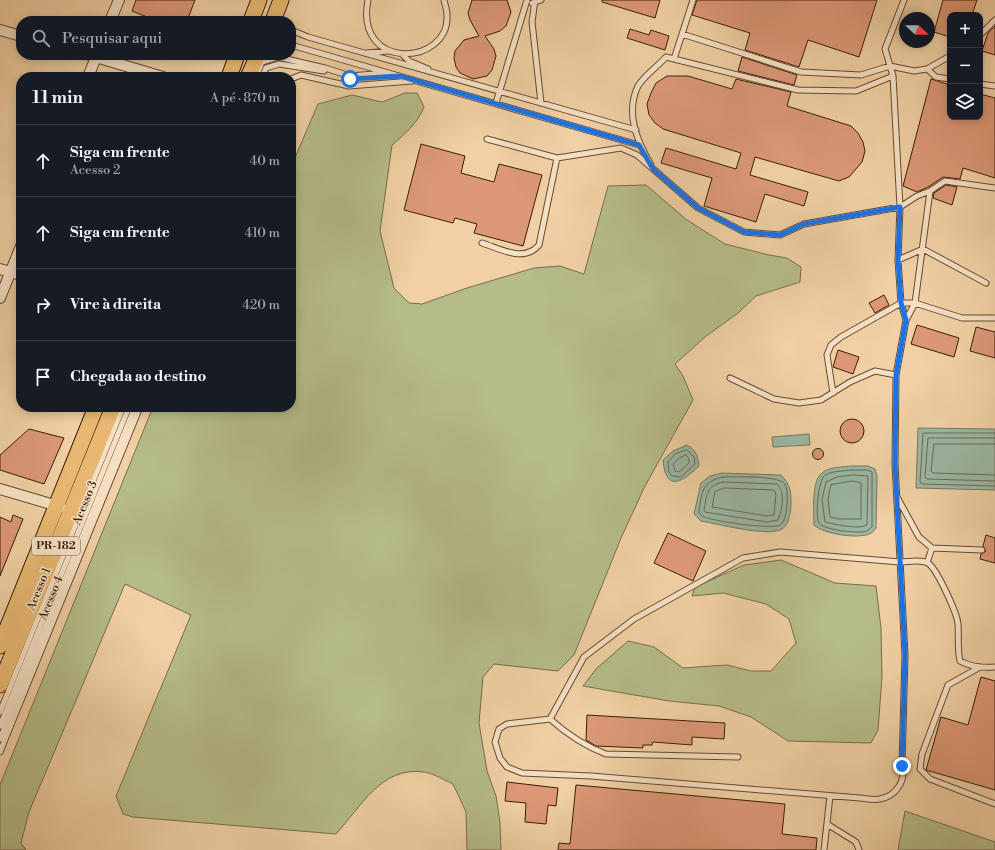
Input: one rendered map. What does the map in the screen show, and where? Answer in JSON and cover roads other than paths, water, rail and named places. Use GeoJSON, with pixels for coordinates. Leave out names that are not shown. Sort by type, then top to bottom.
{"type":"FeatureCollection","features":[{"type":"Feature","properties":{"kind":"main road"},"geometry":{"type":"LineString","coordinates":[[259,0],[261,16]]}},
{"type":"Feature","properties":{"kind":"main road"},"geometry":{"type":"LineString","coordinates":[[264,16],[281,0]]}},
{"type":"Feature","properties":{"kind":"main road"},"geometry":{"type":"LineString","coordinates":[[231,72],[235,60]]}},
{"type":"Feature","properties":{"kind":"main road"},"geometry":{"type":"LineString","coordinates":[[250,72],[256,60]]}},
{"type":"Feature","properties":{"kind":"main road","name":"PR-182"},"geometry":{"type":"LineString","coordinates":[[0,646],[94,412]]}},
{"type":"Feature","properties":{"kind":"main road","name":"PR-182"},"geometry":{"type":"LineString","coordinates":[[0,685],[111,412]]}},
{"type":"Feature","properties":{"kind":"street"},"geometry":{"type":"LineString","coordinates":[[112,16],[119,0]]}},
{"type":"Feature","properties":{"kind":"street"},"geometry":{"type":"LineString","coordinates":[[0,30],[16,35]]}},
{"type":"Feature","properties":{"kind":"street"},"geometry":{"type":"LineString","coordinates":[[89,72],[93,60]]}},
{"type":"Feature","properties":{"kind":"street"},"geometry":{"type":"LineString","coordinates":[[107,60],[147,72]]}},
{"type":"Feature","properties":{"kind":"street"},"geometry":{"type":"LineString","coordinates":[[0,298],[16,259]]}},
{"type":"Feature","properties":{"kind":"street"},"geometry":{"type":"LineString","coordinates":[[0,268],[16,273]]}},
{"type":"Feature","properties":{"kind":"street"},"geometry":{"type":"LineString","coordinates":[[0,489],[71,510]]}},
{"type":"Feature","properties":{"kind":"lane"},"geometry":{"type":"LineString","coordinates":[[368,0],[365,13],[369,32],[378,44],[389,51]]}},
{"type":"Feature","properties":{"kind":"lane"},"geometry":{"type":"LineString","coordinates":[[364,53],[389,51],[403,55],[425,50],[436,42],[444,30],[447,16],[444,0]]}},
{"type":"Feature","properties":{"kind":"lane"},"geometry":{"type":"LineString","coordinates":[[496,103],[527,0],[534,2],[542,0]]}},
{"type":"Feature","properties":{"kind":"lane"},"geometry":{"type":"LineString","coordinates":[[674,59],[693,0]]}},
{"type":"Feature","properties":{"kind":"lane"},"geometry":{"type":"LineString","coordinates":[[904,0],[885,49],[893,76],[900,207],[898,260],[901,303],[906,320]]}},
{"type":"Feature","properties":{"kind":"lane"},"geometry":{"type":"LineString","coordinates":[[534,2],[532,22],[541,104]]}},
{"type":"Feature","properties":{"kind":"lane"},"geometry":{"type":"LineString","coordinates":[[983,32],[995,20]]}},
{"type":"Feature","properties":{"kind":"lane"},"geometry":{"type":"LineString","coordinates":[[296,32],[308,37],[636,130]]}},
{"type":"Feature","properties":{"kind":"lane"},"geometry":{"type":"LineString","coordinates":[[682,34],[801,72],[861,75],[890,66],[914,71],[928,69],[947,58]]}},
{"type":"Feature","properties":{"kind":"lane"},"geometry":{"type":"LineString","coordinates":[[296,47],[418,80],[639,145]]}},
{"type":"Feature","properties":{"kind":"lane"},"geometry":{"type":"LineString","coordinates":[[403,55],[409,61],[440,75]]}},
{"type":"Feature","properties":{"kind":"lane"},"geometry":{"type":"LineString","coordinates":[[653,169],[639,145],[632,107],[639,85],[666,57],[798,90],[856,91],[893,76]]}},
{"type":"Feature","properties":{"kind":"lane"},"geometry":{"type":"LineString","coordinates":[[258,72],[262,62],[268,60]]}},
{"type":"Feature","properties":{"kind":"lane"},"geometry":{"type":"LineString","coordinates":[[291,60],[350,76],[391,73]]}},
{"type":"Feature","properties":{"kind":"lane"},"geometry":{"type":"LineString","coordinates":[[264,72],[266,68],[279,64],[326,71],[350,79],[400,76]]}},
{"type":"Feature","properties":{"kind":"lane"},"geometry":{"type":"LineString","coordinates":[[928,69],[936,76],[947,78]]}},
{"type":"Feature","properties":{"kind":"lane"},"geometry":{"type":"LineString","coordinates":[[296,74],[300,73],[317,75],[349,83],[409,78]]}},
{"type":"Feature","properties":{"kind":"lane"},"geometry":{"type":"LineString","coordinates":[[296,77],[301,75],[349,86],[418,80]]}},
{"type":"Feature","properties":{"kind":"lane"},"geometry":{"type":"LineString","coordinates":[[983,84],[995,86]]}},
{"type":"Feature","properties":{"kind":"lane"},"geometry":{"type":"LineString","coordinates":[[487,139],[557,158],[621,148],[637,155],[698,208],[744,232],[780,235],[804,224],[900,207],[945,181],[995,188]]}},
{"type":"Feature","properties":{"kind":"lane"},"geometry":{"type":"LineString","coordinates":[[482,243],[521,255],[533,252],[538,245],[557,158]]}},
{"type":"Feature","properties":{"kind":"lane"},"geometry":{"type":"LineString","coordinates":[[738,758],[606,754],[586,747],[569,736],[550,719],[507,724],[499,729],[495,742],[500,758],[508,767],[522,773],[591,776],[880,799],[892,794],[900,786],[904,775],[902,766],[905,655],[896,496],[896,375],[906,320],[914,303],[923,249],[930,191]]}},
{"type":"Feature","properties":{"kind":"lane"},"geometry":{"type":"LineString","coordinates":[[898,260],[923,249]]}},
{"type":"Feature","properties":{"kind":"lane"},"geometry":{"type":"LineString","coordinates":[[923,249],[986,283]]}},
{"type":"Feature","properties":{"kind":"lane"},"geometry":{"type":"LineString","coordinates":[[833,393],[827,356],[831,345],[841,337],[901,303],[914,303],[962,318],[995,318]]}},
{"type":"Feature","properties":{"kind":"lane"},"geometry":{"type":"LineString","coordinates":[[730,378],[774,399],[793,402],[821,400],[850,382],[875,371],[896,375]]}},
{"type":"Feature","properties":{"kind":"lane","name":"Acesso 1"},"geometry":{"type":"LineString","coordinates":[[0,712],[121,412]]}},
{"type":"Feature","properties":{"kind":"lane"},"geometry":{"type":"LineString","coordinates":[[0,726],[127,412]]}},
{"type":"Feature","properties":{"kind":"lane","name":"Acesso 3"},"geometry":{"type":"LineString","coordinates":[[0,739],[133,412]]}},
{"type":"Feature","properties":{"kind":"lane","name":"Acesso 4"},"geometry":{"type":"LineString","coordinates":[[0,752],[138,412]]}},
{"type":"Feature","properties":{"kind":"lane"},"geometry":{"type":"LineString","coordinates":[[896,496],[919,537],[932,548],[982,550]]}},
{"type":"Feature","properties":{"kind":"lane"},"geometry":{"type":"LineString","coordinates":[[927,563],[932,548]]}},
{"type":"Feature","properties":{"kind":"lane"},"geometry":{"type":"LineString","coordinates":[[550,719],[584,657],[634,619],[743,558],[780,552],[900,562],[918,561],[927,563],[938,574],[958,622],[958,648],[960,661],[967,665],[995,667]]}},
{"type":"Feature","properties":{"kind":"lane"},"geometry":{"type":"LineString","coordinates":[[980,667],[948,685],[922,754],[920,769],[930,779],[995,804]]}},
{"type":"Feature","properties":{"kind":"lane"},"geometry":{"type":"LineString","coordinates":[[824,850],[830,796]]}},
{"type":"Feature","properties":{"kind":"lane"},"geometry":{"type":"LineString","coordinates":[[827,824],[856,842],[859,850]]}},
{"type":"Feature","properties":{"kind":"water"},"geometry":{"type":"Polygon","coordinates":[[[918,428],[995,429],[995,490],[916,488],[918,428]]]}},
{"type":"Feature","properties":{"kind":"water"},"geometry":{"type":"Polygon","coordinates":[[[809,434],[810,445],[773,447],[772,437],[809,434]]]}},
{"type":"Feature","properties":{"kind":"water"},"geometry":{"type":"Polygon","coordinates":[[[687,445],[693,449],[696,454],[699,466],[681,480],[671,481],[665,471],[663,460],[673,451],[687,445]]]}},
{"type":"Feature","properties":{"kind":"water"},"geometry":{"type":"Polygon","coordinates":[[[852,466],[868,466],[875,469],[877,476],[876,528],[870,534],[856,536],[840,535],[825,531],[814,525],[815,490],[818,477],[828,470],[852,466]]]}},
{"type":"Feature","properties":{"kind":"water"},"geometry":{"type":"Polygon","coordinates":[[[722,473],[781,475],[789,486],[791,497],[790,513],[785,526],[780,530],[763,532],[701,521],[694,514],[701,483],[710,476],[722,473]]]}}]}
